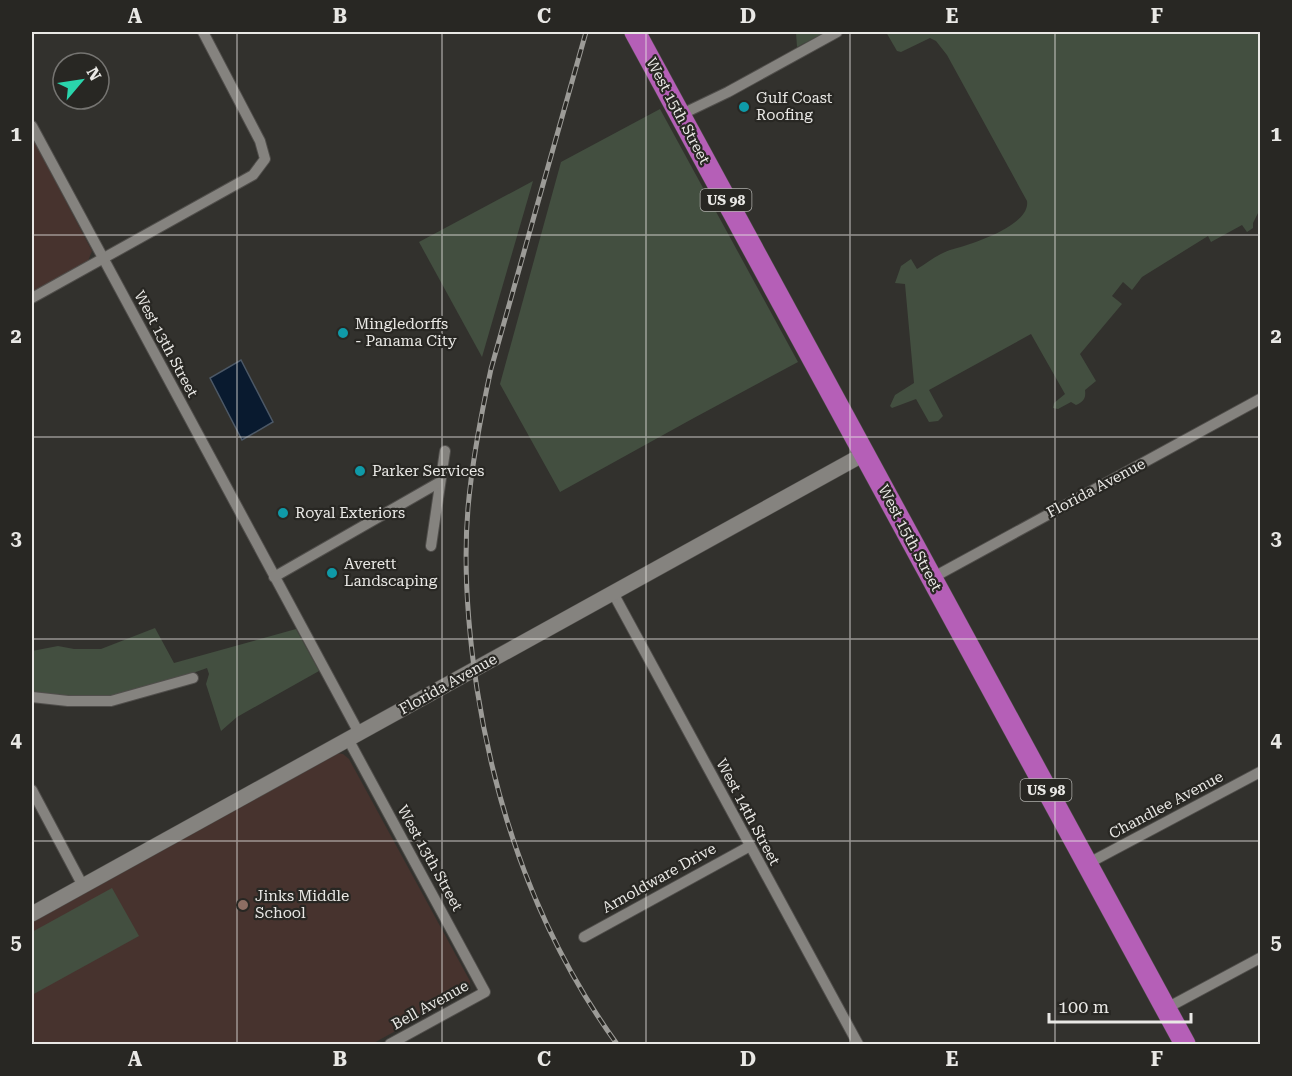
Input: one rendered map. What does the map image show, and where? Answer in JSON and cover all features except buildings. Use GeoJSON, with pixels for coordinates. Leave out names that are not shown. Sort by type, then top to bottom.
{"type":"FeatureCollection","features":[{"type":"Feature","properties":{"kind":"highway","name":"West 15th Street"},"geometry":{"type":"LineString","coordinates":[[635,32],[1185,1044]]}},
{"type":"Feature","properties":{"kind":"street"},"geometry":{"type":"LineString","coordinates":[[32,298],[253,175],[265,159],[260,141],[203,32]]}},
{"type":"Feature","properties":{"kind":"street"},"geometry":{"type":"LineString","coordinates":[[680,115],[837,32]]}},
{"type":"Feature","properties":{"kind":"street","name":"West 13th Street"},"geometry":{"type":"LineString","coordinates":[[32,126],[274,577],[485,992]]}},
{"type":"Feature","properties":{"kind":"street","name":"Florida Avenue"},"geometry":{"type":"LineString","coordinates":[[932,578],[1260,399]]}},
{"type":"Feature","properties":{"kind":"street"},"geometry":{"type":"LineString","coordinates":[[431,546],[445,451]]}},
{"type":"Feature","properties":{"kind":"street","name":"Florida Avenue"},"geometry":{"type":"LineString","coordinates":[[32,914],[864,454]]}},
{"type":"Feature","properties":{"kind":"street"},"geometry":{"type":"LineString","coordinates":[[274,577],[440,482]]}},
{"type":"Feature","properties":{"kind":"street","name":"West 14th Street"},"geometry":{"type":"LineString","coordinates":[[612,593],[858,1044]]}},
{"type":"Feature","properties":{"kind":"street"},"geometry":{"type":"LineString","coordinates":[[32,697],[68,701],[111,701],[193,678]]}},
{"type":"Feature","properties":{"kind":"street","name":"Chandlee Avenue"},"geometry":{"type":"LineString","coordinates":[[1087,864],[1260,772]]}},
{"type":"Feature","properties":{"kind":"street"},"geometry":{"type":"LineString","coordinates":[[32,790],[83,886]]}},
{"type":"Feature","properties":{"kind":"street","name":"Arnoldware Drive"},"geometry":{"type":"LineString","coordinates":[[584,937],[750,846]]}},
{"type":"Feature","properties":{"kind":"street"},"geometry":{"type":"LineString","coordinates":[[1165,1009],[1260,958]]}},
{"type":"Feature","properties":{"kind":"street","name":"Bell Avenue"},"geometry":{"type":"LineString","coordinates":[[390,1044],[485,992]]}},
{"type":"Feature","properties":{"kind":"shaded area"},"geometry":{"type":"Polygon","coordinates":[[[32,137],[92,251],[88,261],[32,292],[32,137]]]}},
{"type":"Feature","properties":{"kind":"shaded area","name":"Jinks Middle School"},"geometry":{"type":"Polygon","coordinates":[[[336,753],[343,754],[349,759],[470,981],[468,991],[372,1044],[32,1044],[32,920],[336,753]]]}},
{"type":"Feature","properties":{"kind":"green space"},"geometry":{"type":"Polygon","coordinates":[[[796,32],[826,32],[797,47],[796,32]]]}},
{"type":"Feature","properties":{"kind":"green space"},"geometry":{"type":"Polygon","coordinates":[[[886,32],[1260,32],[1260,209],[1253,228],[1247,232],[1242,225],[1211,242],[1208,236],[1142,277],[1132,290],[1123,282],[1112,296],[1122,304],[1080,354],[1096,381],[1085,390],[1084,399],[1076,405],[1071,402],[1058,409],[1053,408],[1054,403],[1065,394],[1031,334],[929,390],[943,416],[938,421],[929,422],[916,399],[892,408],[890,406],[895,395],[914,383],[905,284],[895,283],[901,266],[911,259],[917,269],[937,256],[997,233],[1019,218],[1026,210],[1027,201],[947,55],[936,41],[930,38],[901,52],[897,51],[886,32]]]}},
{"type":"Feature","properties":{"kind":"green space"},"geometry":{"type":"Polygon","coordinates":[[[660,109],[798,362],[560,492],[500,384],[561,162],[660,109]]]}},
{"type":"Feature","properties":{"kind":"green space"},"geometry":{"type":"Polygon","coordinates":[[[533,181],[482,357],[419,242],[533,181]]]}},
{"type":"Feature","properties":{"kind":"green space"},"geometry":{"type":"Polygon","coordinates":[[[155,628],[174,663],[296,629],[319,671],[237,717],[221,731],[206,684],[209,674],[207,668],[154,687],[121,695],[88,697],[32,693],[32,651],[58,646],[74,649],[101,649],[155,628]]]}},
{"type":"Feature","properties":{"kind":"green space"},"geometry":{"type":"Polygon","coordinates":[[[112,888],[139,936],[32,995],[32,932],[112,888]]]}},
{"type":"Feature","properties":{"kind":"water"},"geometry":{"type":"Polygon","coordinates":[[[241,360],[273,422],[242,440],[210,378],[241,360]]]}},
{"type":"Feature","properties":{"kind":"railway"},"geometry":{"type":"LineString","coordinates":[[586,32],[491,369],[477,438],[470,490],[466,576],[477,689],[486,737],[510,830],[526,875],[566,962],[590,1004],[617,1044]]}},
{"type":"Feature","properties":{"kind":"place","name":"Gulf Coast Roofing"},"geometry":{"type":"Point","coordinates":[744,107]}},
{"type":"Feature","properties":{"kind":"place","name":"Mingledorffs - Panama City"},"geometry":{"type":"Point","coordinates":[343,333]}},
{"type":"Feature","properties":{"kind":"place","name":"Parker Services"},"geometry":{"type":"Point","coordinates":[360,471]}},
{"type":"Feature","properties":{"kind":"place","name":"Royal Exteriors"},"geometry":{"type":"Point","coordinates":[283,513]}},
{"type":"Feature","properties":{"kind":"place","name":"Averett Landscaping"},"geometry":{"type":"Point","coordinates":[332,573]}},
{"type":"Feature","properties":{"kind":"place","name":"Jinks Middle School"},"geometry":{"type":"Point","coordinates":[243,905]}}]}
